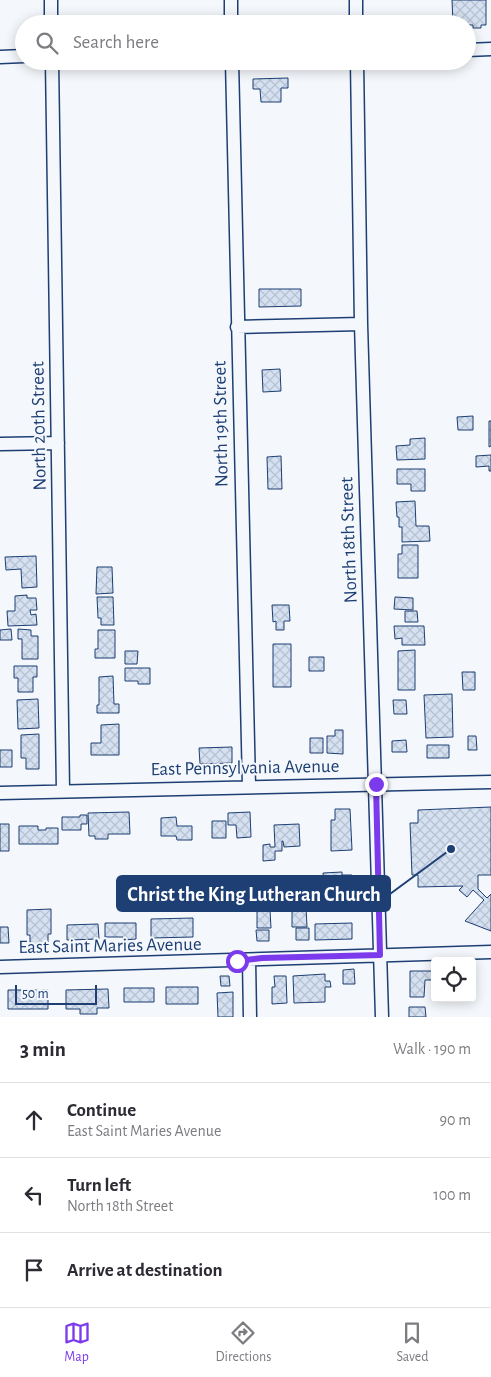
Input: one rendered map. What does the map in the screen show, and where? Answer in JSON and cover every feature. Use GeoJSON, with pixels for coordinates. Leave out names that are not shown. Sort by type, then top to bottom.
{"type":"FeatureCollection","features":[{"type":"Feature","properties":{"kind":"street"},"geometry":{"type":"LineString","coordinates":[[51,0],[52,15]]}},
{"type":"Feature","properties":{"kind":"street"},"geometry":{"type":"LineString","coordinates":[[231,0],[231,15]]}},
{"type":"Feature","properties":{"kind":"street"},"geometry":{"type":"LineString","coordinates":[[356,0],[356,15]]}},
{"type":"Feature","properties":{"kind":"street"},"geometry":{"type":"LineString","coordinates":[[476,50],[491,49]]}},
{"type":"Feature","properties":{"kind":"street"},"geometry":{"type":"LineString","coordinates":[[0,57],[15,56]]}},
{"type":"Feature","properties":{"kind":"street","name":"North 20th Street"},"geometry":{"type":"LineString","coordinates":[[52,70],[63,791]]}},
{"type":"Feature","properties":{"kind":"street","name":"North 19th Street"},"geometry":{"type":"LineString","coordinates":[[232,70],[249,786]]}},
{"type":"Feature","properties":{"kind":"street","name":"North 18th Street"},"geometry":{"type":"LineString","coordinates":[[357,70],[362,324],[382,1017]]}},
{"type":"Feature","properties":{"kind":"street"},"geometry":{"type":"LineString","coordinates":[[237,327],[362,324]]}},
{"type":"Feature","properties":{"kind":"street"},"geometry":{"type":"LineString","coordinates":[[0,444],[58,443]]}},
{"type":"Feature","properties":{"kind":"street","name":"East Pennsylvania Avenue"},"geometry":{"type":"LineString","coordinates":[[0,793],[491,782]]}},
{"type":"Feature","properties":{"kind":"street","name":"East Saint Maries Avenue"},"geometry":{"type":"LineString","coordinates":[[0,967],[491,952]]}},
{"type":"Feature","properties":{"kind":"street"},"geometry":{"type":"LineString","coordinates":[[249,960],[250,1017]]}},
{"type":"Feature","properties":{"kind":"building"},"geometry":{"type":"Polygon","coordinates":[[[452,0],[486,0],[486,25],[481,25],[481,28],[476,28],[476,15],[453,15],[452,0]]]}},
{"type":"Feature","properties":{"kind":"building"},"geometry":{"type":"Polygon","coordinates":[[[288,78],[288,88],[281,88],[281,102],[261,102],[260,89],[253,89],[253,79],[288,78]]]}},
{"type":"Feature","properties":{"kind":"building"},"geometry":{"type":"Polygon","coordinates":[[[259,289],[301,289],[301,306],[259,307],[259,289]]]}},
{"type":"Feature","properties":{"kind":"building"},"geometry":{"type":"Polygon","coordinates":[[[280,369],[281,391],[263,392],[262,370],[280,369]]]}},
{"type":"Feature","properties":{"kind":"building"},"geometry":{"type":"Polygon","coordinates":[[[473,416],[473,430],[458,430],[457,417],[473,416]]]}},
{"type":"Feature","properties":{"kind":"building"},"geometry":{"type":"Polygon","coordinates":[[[489,421],[491,421],[491,446],[489,447],[489,421]]]}},
{"type":"Feature","properties":{"kind":"building"},"geometry":{"type":"Polygon","coordinates":[[[425,438],[425,459],[397,460],[396,446],[410,445],[410,439],[425,438]]]}},
{"type":"Feature","properties":{"kind":"building"},"geometry":{"type":"Polygon","coordinates":[[[491,455],[491,471],[489,471],[489,466],[476,467],[476,456],[491,455]]]}},
{"type":"Feature","properties":{"kind":"building"},"geometry":{"type":"Polygon","coordinates":[[[281,456],[282,489],[268,489],[267,457],[281,456]]]}},
{"type":"Feature","properties":{"kind":"building"},"geometry":{"type":"Polygon","coordinates":[[[397,469],[425,469],[425,491],[411,491],[411,484],[397,484],[397,469]]]}},
{"type":"Feature","properties":{"kind":"building"},"geometry":{"type":"Polygon","coordinates":[[[415,501],[416,526],[429,526],[430,541],[402,542],[402,527],[399,527],[396,502],[415,501]]]}},
{"type":"Feature","properties":{"kind":"building"},"geometry":{"type":"Polygon","coordinates":[[[402,545],[418,545],[418,578],[398,578],[398,554],[402,554],[402,545]]]}},
{"type":"Feature","properties":{"kind":"building"},"geometry":{"type":"Polygon","coordinates":[[[36,556],[37,587],[22,588],[21,569],[6,570],[5,557],[36,556]]]}},
{"type":"Feature","properties":{"kind":"building"},"geometry":{"type":"Polygon","coordinates":[[[97,567],[112,567],[113,593],[96,594],[97,567]]]}},
{"type":"Feature","properties":{"kind":"building"},"geometry":{"type":"Polygon","coordinates":[[[27,595],[27,598],[36,598],[37,610],[30,610],[31,615],[36,614],[37,625],[8,626],[7,611],[15,611],[15,596],[27,595]]]}},
{"type":"Feature","properties":{"kind":"building"},"geometry":{"type":"Polygon","coordinates":[[[97,597],[113,597],[114,625],[101,625],[101,618],[98,618],[97,597]]]}},
{"type":"Feature","properties":{"kind":"building"},"geometry":{"type":"Polygon","coordinates":[[[395,597],[413,598],[413,610],[394,609],[395,597]]]}},
{"type":"Feature","properties":{"kind":"building"},"geometry":{"type":"Polygon","coordinates":[[[272,605],[289,605],[290,621],[284,621],[284,630],[276,630],[276,621],[273,622],[272,605]]]}},
{"type":"Feature","properties":{"kind":"building"},"geometry":{"type":"Polygon","coordinates":[[[405,611],[417,611],[418,622],[405,622],[405,611]]]}},
{"type":"Feature","properties":{"kind":"building"},"geometry":{"type":"Polygon","coordinates":[[[394,626],[424,626],[425,645],[402,645],[402,638],[395,639],[394,626]]]}},
{"type":"Feature","properties":{"kind":"building"},"geometry":{"type":"Polygon","coordinates":[[[11,629],[12,640],[0,640],[0,630],[11,629]]]}},
{"type":"Feature","properties":{"kind":"building"},"geometry":{"type":"Polygon","coordinates":[[[18,629],[31,630],[31,636],[38,636],[38,659],[22,659],[22,639],[18,639],[18,629]]]}},
{"type":"Feature","properties":{"kind":"building"},"geometry":{"type":"Polygon","coordinates":[[[98,630],[115,630],[115,658],[95,658],[95,649],[98,649],[98,630]]]}},
{"type":"Feature","properties":{"kind":"building"},"geometry":{"type":"Polygon","coordinates":[[[273,644],[291,644],[291,687],[273,687],[273,644]]]}},
{"type":"Feature","properties":{"kind":"building"},"geometry":{"type":"Polygon","coordinates":[[[415,650],[415,690],[398,690],[398,651],[415,650]]]}},
{"type":"Feature","properties":{"kind":"building"},"geometry":{"type":"Polygon","coordinates":[[[125,651],[138,651],[137,664],[125,664],[125,651]]]}},
{"type":"Feature","properties":{"kind":"building"},"geometry":{"type":"Polygon","coordinates":[[[309,657],[324,657],[324,671],[309,671],[309,657]]]}},
{"type":"Feature","properties":{"kind":"building"},"geometry":{"type":"Polygon","coordinates":[[[14,666],[37,666],[37,677],[33,677],[33,692],[18,692],[18,678],[14,678],[14,666]]]}},
{"type":"Feature","properties":{"kind":"building"},"geometry":{"type":"Polygon","coordinates":[[[125,668],[150,668],[150,684],[138,684],[138,681],[125,681],[125,668]]]}},
{"type":"Feature","properties":{"kind":"building"},"geometry":{"type":"Polygon","coordinates":[[[462,672],[475,672],[475,690],[463,690],[462,672]]]}},
{"type":"Feature","properties":{"kind":"building"},"geometry":{"type":"Polygon","coordinates":[[[113,676],[114,704],[119,704],[119,713],[97,713],[97,705],[99,705],[99,677],[113,676]]]}},
{"type":"Feature","properties":{"kind":"building"},"geometry":{"type":"Polygon","coordinates":[[[452,694],[453,737],[426,738],[424,695],[452,694]]]}},
{"type":"Feature","properties":{"kind":"building"},"geometry":{"type":"Polygon","coordinates":[[[38,699],[39,728],[18,729],[17,700],[38,699]]]}},
{"type":"Feature","properties":{"kind":"building"},"geometry":{"type":"Polygon","coordinates":[[[393,700],[406,700],[407,714],[394,714],[393,700]]]}},
{"type":"Feature","properties":{"kind":"building"},"geometry":{"type":"Polygon","coordinates":[[[119,724],[119,755],[91,755],[91,743],[101,743],[101,725],[119,724]]]}},
{"type":"Feature","properties":{"kind":"building"},"geometry":{"type":"Polygon","coordinates":[[[335,730],[343,730],[343,754],[327,753],[327,736],[335,736],[335,730]]]}},
{"type":"Feature","properties":{"kind":"building"},"geometry":{"type":"Polygon","coordinates":[[[39,734],[39,769],[26,769],[26,758],[21,758],[21,735],[39,734]]]}},
{"type":"Feature","properties":{"kind":"building"},"geometry":{"type":"Polygon","coordinates":[[[468,736],[476,736],[477,750],[468,750],[468,736]]]}},
{"type":"Feature","properties":{"kind":"building"},"geometry":{"type":"Polygon","coordinates":[[[310,738],[323,738],[323,753],[310,753],[310,738]]]}},
{"type":"Feature","properties":{"kind":"building"},"geometry":{"type":"Polygon","coordinates":[[[406,740],[407,752],[392,752],[392,741],[406,740]]]}},
{"type":"Feature","properties":{"kind":"building"},"geometry":{"type":"Polygon","coordinates":[[[427,745],[449,745],[449,758],[427,758],[427,745]]]}},
{"type":"Feature","properties":{"kind":"building"},"geometry":{"type":"Polygon","coordinates":[[[232,747],[232,763],[200,764],[199,748],[232,747]]]}},
{"type":"Feature","properties":{"kind":"building"},"geometry":{"type":"Polygon","coordinates":[[[0,750],[12,750],[12,767],[0,767],[0,750]]]}},
{"type":"Feature","properties":{"kind":"building"},"geometry":{"type":"Polygon","coordinates":[[[491,807],[491,875],[478,875],[478,889],[487,898],[491,894],[491,931],[465,921],[484,900],[473,890],[467,897],[459,890],[463,886],[418,887],[418,875],[412,875],[410,823],[418,823],[418,810],[491,807]]]}},
{"type":"Feature","properties":{"kind":"building"},"geometry":{"type":"Polygon","coordinates":[[[335,809],[350,809],[352,850],[331,851],[331,820],[335,820],[335,809]]]}},
{"type":"Feature","properties":{"kind":"building"},"geometry":{"type":"Polygon","coordinates":[[[129,812],[130,834],[108,834],[108,839],[95,839],[95,836],[89,836],[88,813],[129,812]]]}},
{"type":"Feature","properties":{"kind":"building"},"geometry":{"type":"Polygon","coordinates":[[[250,812],[251,837],[237,838],[236,825],[228,825],[228,813],[250,812]]]}},
{"type":"Feature","properties":{"kind":"building"},"geometry":{"type":"Polygon","coordinates":[[[80,815],[87,815],[87,824],[81,824],[81,830],[62,830],[62,817],[80,817],[80,815]]]}},
{"type":"Feature","properties":{"kind":"building"},"geometry":{"type":"Polygon","coordinates":[[[176,817],[177,826],[192,826],[192,840],[177,840],[176,836],[161,836],[161,818],[176,817]]]}},
{"type":"Feature","properties":{"kind":"building"},"geometry":{"type":"Polygon","coordinates":[[[212,821],[226,821],[226,838],[212,838],[212,821]]]}},
{"type":"Feature","properties":{"kind":"building"},"geometry":{"type":"Polygon","coordinates":[[[0,824],[9,824],[9,851],[0,851],[0,824]]]}},
{"type":"Feature","properties":{"kind":"building"},"geometry":{"type":"Polygon","coordinates":[[[299,824],[300,846],[284,847],[282,841],[282,851],[275,851],[275,860],[263,861],[263,845],[270,844],[270,847],[275,847],[274,825],[299,824]]]}},
{"type":"Feature","properties":{"kind":"building"},"geometry":{"type":"Polygon","coordinates":[[[19,826],[38,826],[38,830],[58,828],[58,844],[19,844],[19,826]]]}},
{"type":"Feature","properties":{"kind":"building"},"geometry":{"type":"Polygon","coordinates":[[[342,872],[342,875],[352,875],[353,900],[343,901],[343,904],[324,904],[323,873],[342,872]]]}},
{"type":"Feature","properties":{"kind":"building"},"geometry":{"type":"Polygon","coordinates":[[[292,907],[306,907],[307,927],[292,927],[292,907]]]}},
{"type":"Feature","properties":{"kind":"building"},"geometry":{"type":"Polygon","coordinates":[[[51,909],[51,934],[48,934],[48,946],[30,946],[30,935],[27,935],[27,910],[51,909]]]}},
{"type":"Feature","properties":{"kind":"building"},"geometry":{"type":"Polygon","coordinates":[[[257,910],[270,910],[271,928],[257,928],[257,910]]]}},
{"type":"Feature","properties":{"kind":"building"},"geometry":{"type":"Polygon","coordinates":[[[193,918],[193,937],[151,938],[151,919],[193,918]]]}},
{"type":"Feature","properties":{"kind":"building"},"geometry":{"type":"Polygon","coordinates":[[[105,923],[136,923],[136,939],[123,940],[123,937],[105,937],[105,923]]]}},
{"type":"Feature","properties":{"kind":"building"},"geometry":{"type":"Polygon","coordinates":[[[352,923],[352,939],[315,940],[315,924],[352,923]]]}},
{"type":"Feature","properties":{"kind":"building"},"geometry":{"type":"Polygon","coordinates":[[[98,924],[99,939],[67,940],[67,925],[98,924]]]}},
{"type":"Feature","properties":{"kind":"building"},"geometry":{"type":"Polygon","coordinates":[[[0,927],[8,927],[9,943],[0,943],[0,927]]]}},
{"type":"Feature","properties":{"kind":"building"},"geometry":{"type":"Polygon","coordinates":[[[296,928],[309,928],[309,940],[296,940],[296,928]]]}},
{"type":"Feature","properties":{"kind":"building"},"geometry":{"type":"Polygon","coordinates":[[[256,930],[269,930],[269,941],[257,941],[256,930]]]}},
{"type":"Feature","properties":{"kind":"building"},"geometry":{"type":"Polygon","coordinates":[[[354,969],[355,984],[343,984],[343,970],[354,969]]]}},
{"type":"Feature","properties":{"kind":"building"},"geometry":{"type":"Polygon","coordinates":[[[410,971],[431,971],[431,980],[425,980],[424,997],[410,997],[410,971]]]}},
{"type":"Feature","properties":{"kind":"building"},"geometry":{"type":"Polygon","coordinates":[[[325,974],[325,981],[330,981],[331,987],[325,987],[325,1002],[294,1003],[293,976],[325,974]]]}},
{"type":"Feature","properties":{"kind":"building"},"geometry":{"type":"Polygon","coordinates":[[[220,976],[229,976],[230,986],[221,986],[220,976]]]}},
{"type":"Feature","properties":{"kind":"building"},"geometry":{"type":"Polygon","coordinates":[[[274,976],[286,976],[287,1003],[272,1004],[272,987],[275,987],[274,976]]]}},
{"type":"Feature","properties":{"kind":"building"},"geometry":{"type":"Polygon","coordinates":[[[166,987],[198,987],[198,1004],[166,1004],[166,987]]]}},
{"type":"Feature","properties":{"kind":"building"},"geometry":{"type":"Polygon","coordinates":[[[124,988],[154,988],[154,1002],[124,1002],[124,988]]]}},
{"type":"Feature","properties":{"kind":"building"},"geometry":{"type":"Polygon","coordinates":[[[108,989],[109,1008],[97,1008],[97,1014],[80,1014],[80,1009],[66,1009],[66,990],[108,989]]]}},
{"type":"Feature","properties":{"kind":"building"},"geometry":{"type":"Polygon","coordinates":[[[8,990],[48,990],[48,1009],[8,1009],[8,990]]]}},
{"type":"Feature","properties":{"kind":"building"},"geometry":{"type":"Polygon","coordinates":[[[233,992],[233,1017],[218,1017],[217,993],[233,992]]]}},
{"type":"Feature","properties":{"kind":"building"},"geometry":{"type":"Polygon","coordinates":[[[409,1007],[425,1007],[426,1017],[409,1017],[409,1007]]]}},
{"type":"Feature","properties":{"kind":"place","name":"Christ the King Lutheran Church"},"geometry":{"type":"Point","coordinates":[451,849]}},
{"type":"Feature","properties":{"kind":"route"},"geometry":{"type":"LineString","coordinates":[[237,961],[262,958],[380,955],[376,784]]}}]}
